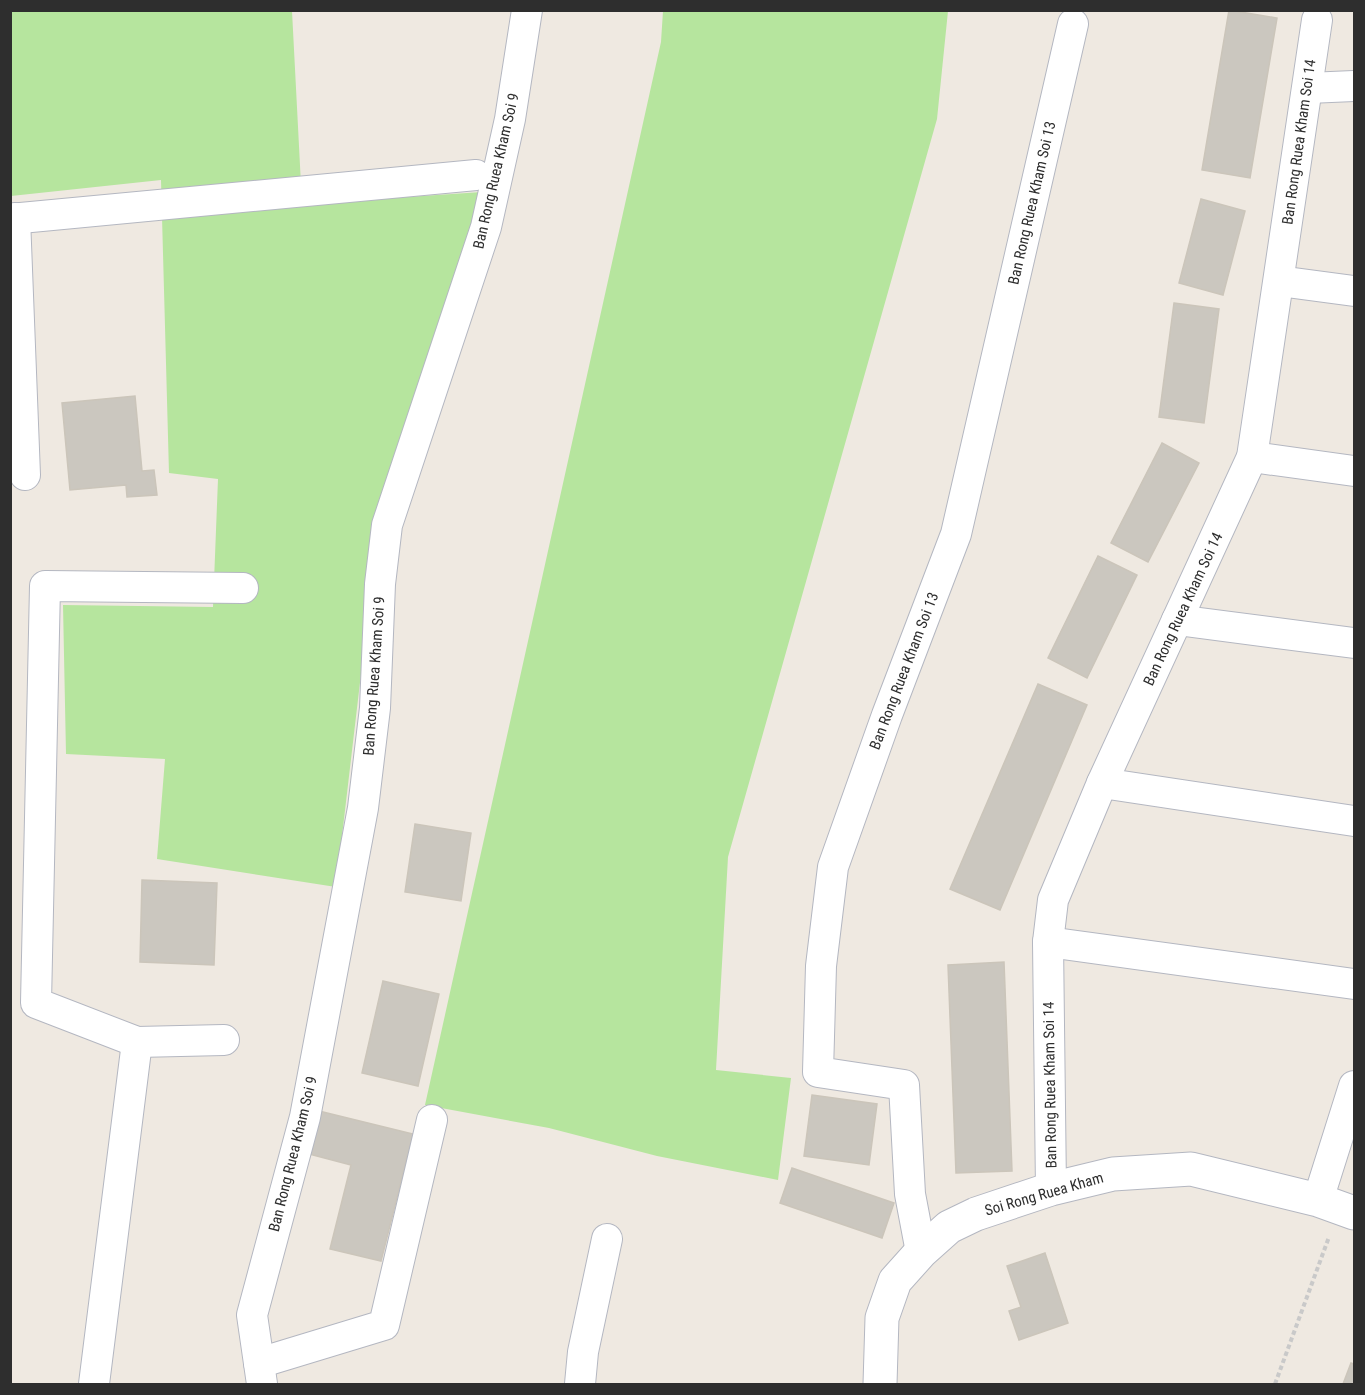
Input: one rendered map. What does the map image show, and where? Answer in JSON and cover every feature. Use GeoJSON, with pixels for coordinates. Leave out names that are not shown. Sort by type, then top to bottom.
{"type":"FeatureCollection","features":[{"type":"Feature","properties":{"kind":"street","name":"Ban Rong Ruea Kham Soi 9"},"geometry":{"type":"LineString","coordinates":[[260,1374],[252,1315],[305,1117],[363,808],[375,708],[380,584],[387,525],[486,227],[510,119],[527,10]]}},
{"type":"Feature","properties":{"kind":"street","name":"Ban Rong Ruea Kham Soi 14"},"geometry":{"type":"LineString","coordinates":[[1051,1189],[1048,942],[1053,900],[1102,783],[1252,457],[1317,20]]}},
{"type":"Feature","properties":{"kind":"street","name":"Ban Rong Ruea Kham Soi 13"},"geometry":{"type":"LineString","coordinates":[[921,1252],[910,1194],[904,1085],[818,1072],[821,966],[832,867],[956,534],[1073,24]]}},
{"type":"Feature","properties":{"kind":"street"},"geometry":{"type":"LineString","coordinates":[[1308,88],[1354,86]]}},
{"type":"Feature","properties":{"kind":"street"},"geometry":{"type":"LineString","coordinates":[[25,475],[13,218],[476,175]]}},
{"type":"Feature","properties":{"kind":"street"},"geometry":{"type":"LineString","coordinates":[[1279,281],[1354,291]]}},
{"type":"Feature","properties":{"kind":"street"},"geometry":{"type":"LineString","coordinates":[[1252,457],[1354,471]]}},
{"type":"Feature","properties":{"kind":"street"},"geometry":{"type":"LineString","coordinates":[[224,1040],[137,1042],[36,1003],[45,586],[243,588]]}},
{"type":"Feature","properties":{"kind":"street"},"geometry":{"type":"LineString","coordinates":[[1177,620],[1354,643]]}},
{"type":"Feature","properties":{"kind":"street"},"geometry":{"type":"LineString","coordinates":[[1102,783],[1354,821]]}},
{"type":"Feature","properties":{"kind":"street"},"geometry":{"type":"LineString","coordinates":[[1048,942],[1354,984]]}},
{"type":"Feature","properties":{"kind":"street"},"geometry":{"type":"LineString","coordinates":[[94,1384],[137,1042]]}},
{"type":"Feature","properties":{"kind":"street"},"geometry":{"type":"LineString","coordinates":[[1337,1207],[1354,1086]]}},
{"type":"Feature","properties":{"kind":"street"},"geometry":{"type":"LineString","coordinates":[[260,1374],[384,1325],[432,1120]]}},
{"type":"Feature","properties":{"kind":"street","name":"Soi Rong Ruea Kham"},"geometry":{"type":"LineString","coordinates":[[880,1384],[882,1318],[895,1281],[921,1252],[949,1227],[976,1214],[1051,1189],[1113,1174],[1191,1169],[1337,1207]]}},
{"type":"Feature","properties":{"kind":"street"},"geometry":{"type":"LineString","coordinates":[[580,1384],[583,1352],[607,1239]]}},
{"type":"Feature","properties":{"kind":"path"},"geometry":{"type":"LineString","coordinates":[[1275,1384],[1337,1207]]}},
{"type":"Feature","properties":{"kind":"green space"},"geometry":{"type":"Polygon","coordinates":[[[10,11],[292,11],[302,204],[482,192],[380,512],[336,887],[157,859],[165,759],[66,754],[63,605],[213,607],[218,479],[169,473],[161,180],[11,196],[10,11]]]}},
{"type":"Feature","properties":{"kind":"green space"},"geometry":{"type":"Polygon","coordinates":[[[663,11],[948,11],[937,119],[728,857],[716,1070],[791,1078],[778,1180],[657,1156],[549,1128],[425,1105],[661,42],[663,11]]]}},
{"type":"Feature","properties":{"kind":"building"},"geometry":{"type":"Polygon","coordinates":[[[1229,10],[1277,18],[1250,178],[1202,170],[1229,10]]]}},
{"type":"Feature","properties":{"kind":"building"},"geometry":{"type":"Polygon","coordinates":[[[1201,199],[1245,211],[1223,295],[1179,283],[1201,199]]]}},
{"type":"Feature","properties":{"kind":"building"},"geometry":{"type":"Polygon","coordinates":[[[1174,303],[1219,309],[1204,423],[1159,417],[1174,303]]]}},
{"type":"Feature","properties":{"kind":"building"},"geometry":{"type":"Polygon","coordinates":[[[135,396],[142,471],[154,470],[157,495],[127,497],[126,485],[70,490],[62,403],[135,396]]]}},
{"type":"Feature","properties":{"kind":"building"},"geometry":{"type":"Polygon","coordinates":[[[1162,443],[1199,463],[1148,562],[1111,543],[1162,443]]]}},
{"type":"Feature","properties":{"kind":"building"},"geometry":{"type":"Polygon","coordinates":[[[1098,556],[1137,575],[1087,678],[1048,658],[1098,556]]]}},
{"type":"Feature","properties":{"kind":"building"},"geometry":{"type":"Polygon","coordinates":[[[1038,684],[1087,705],[1000,910],[950,889],[1038,684]]]}},
{"type":"Feature","properties":{"kind":"building"},"geometry":{"type":"Polygon","coordinates":[[[415,824],[471,833],[461,901],[405,892],[415,824]]]}},
{"type":"Feature","properties":{"kind":"building"},"geometry":{"type":"Polygon","coordinates":[[[142,880],[217,883],[214,965],[140,962],[142,880]]]}},
{"type":"Feature","properties":{"kind":"building"},"geometry":{"type":"Polygon","coordinates":[[[1004,962],[1012,1171],[956,1173],[948,965],[1004,962]]]}},
{"type":"Feature","properties":{"kind":"building"},"geometry":{"type":"Polygon","coordinates":[[[383,981],[439,994],[418,1086],[362,1073],[383,981]]]}},
{"type":"Feature","properties":{"kind":"building"},"geometry":{"type":"Polygon","coordinates":[[[812,1095],[877,1104],[869,1165],[804,1156],[812,1095]]]}},
{"type":"Feature","properties":{"kind":"building"},"geometry":{"type":"Polygon","coordinates":[[[319,1111],[413,1134],[381,1261],[330,1249],[351,1165],[309,1154],[319,1111]]]}},
{"type":"Feature","properties":{"kind":"building"},"geometry":{"type":"Polygon","coordinates":[[[792,1168],[894,1203],[882,1238],[780,1203],[792,1168]]]}},
{"type":"Feature","properties":{"kind":"building"},"geometry":{"type":"Polygon","coordinates":[[[1045,1253],[1068,1323],[1019,1340],[1009,1311],[1021,1307],[1007,1266],[1045,1253]]]}},
{"type":"Feature","properties":{"kind":"building"},"geometry":{"type":"Polygon","coordinates":[[[1351,1363],[1354,1364],[1354,1384],[1343,1384],[1351,1363]]]}}]}
